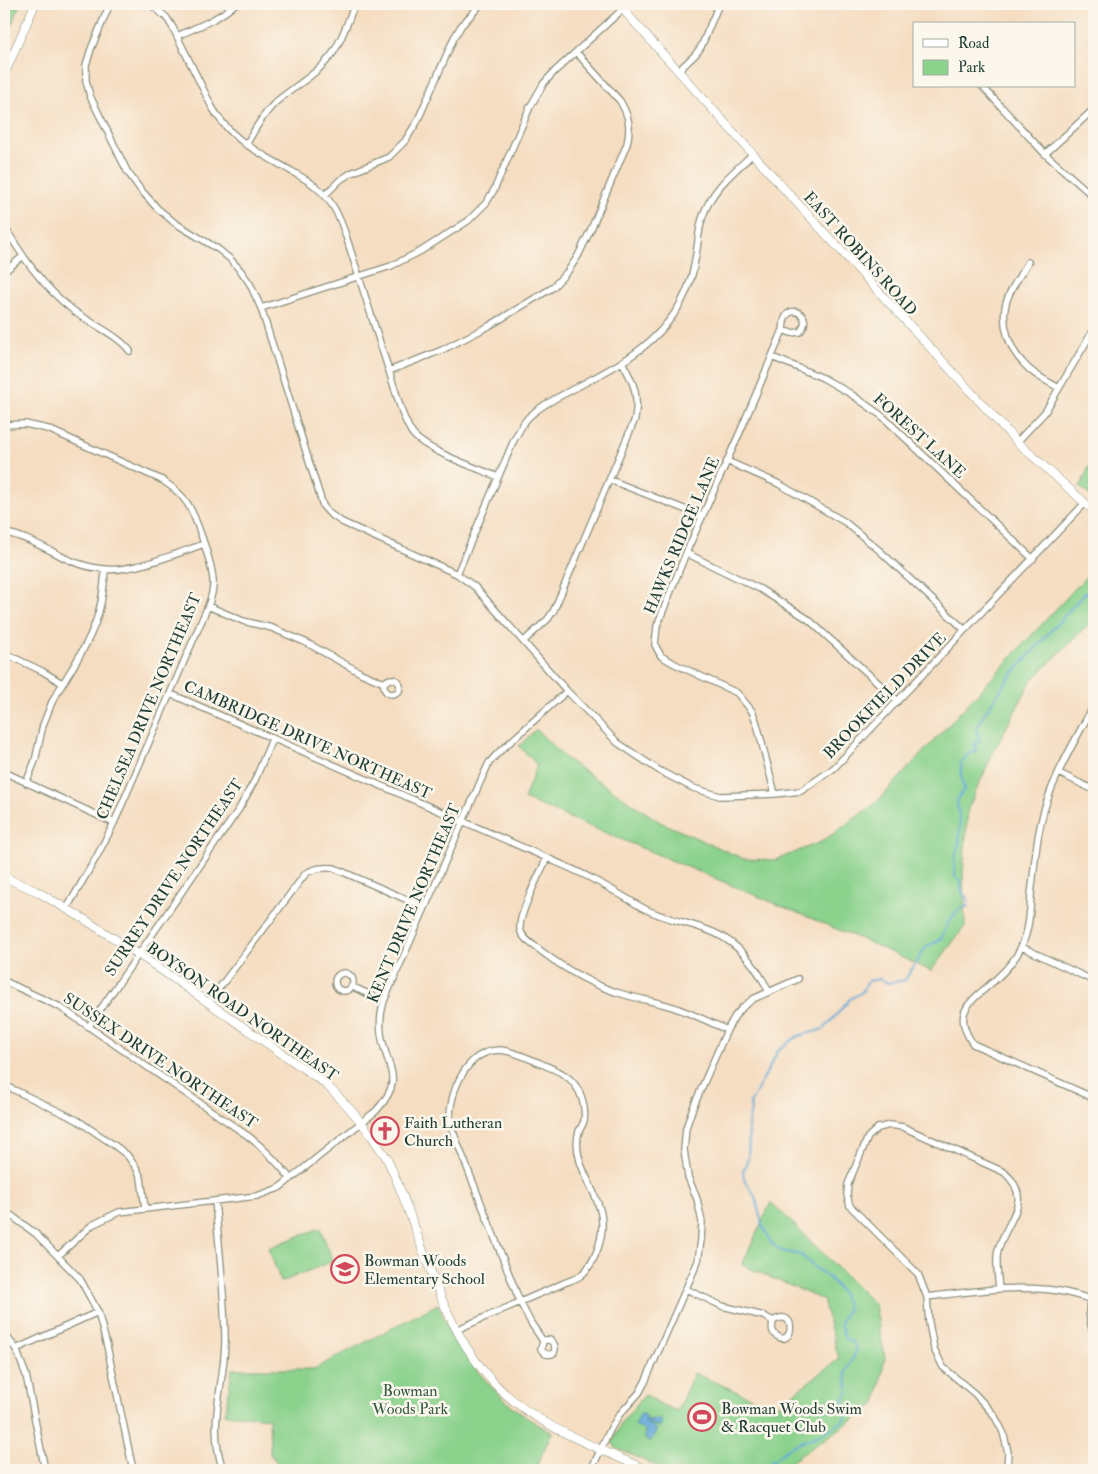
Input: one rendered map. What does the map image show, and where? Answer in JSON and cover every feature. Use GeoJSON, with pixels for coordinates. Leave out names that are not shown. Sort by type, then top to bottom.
{"type":"FeatureCollection","features":[{"type":"Feature","properties":{"kind":"main road"},"geometry":{"type":"LineString","coordinates":[[4,75],[35,4]]}},
{"type":"Feature","properties":{"kind":"main road","name":"EAST ROBINS ROAD"},"geometry":{"type":"LineString","coordinates":[[621,6],[753,154],[1017,442],[1094,511]]}},
{"type":"Feature","properties":{"kind":"main road","name":"BOYSON ROAD NORTHEAST"},"geometry":{"type":"LineString","coordinates":[[4,876],[67,908],[138,954],[322,1082],[343,1100],[385,1156],[404,1197],[442,1301],[456,1330],[483,1370],[525,1410],[556,1430],[647,1470]]}},
{"type":"Feature","properties":{"kind":"street","name":"BROOKFIELD DRIVE"},"geometry":{"type":"LineString","coordinates":[[110,4],[86,65],[86,81],[90,96],[127,171],[140,189],[157,208],[175,223],[218,249],[242,271],[253,290],[261,308],[323,506],[330,514],[342,522],[457,574],[475,587],[567,691],[618,743],[660,771],[693,788],[720,796],[775,794],[801,790],[834,768],[1085,503]]}},
{"type":"Feature","properties":{"kind":"street"},"geometry":{"type":"LineString","coordinates":[[150,4],[166,17],[219,119],[246,145],[317,187],[333,206],[340,218],[403,415],[412,434],[434,450],[498,477]]}},
{"type":"Feature","properties":{"kind":"street"},"geometry":{"type":"LineString","coordinates":[[177,36],[214,19],[235,4]]}},
{"type":"Feature","properties":{"kind":"street"},"geometry":{"type":"LineString","coordinates":[[246,145],[255,129],[276,102],[313,72],[332,53],[355,4]]}},
{"type":"Feature","properties":{"kind":"street"},"geometry":{"type":"LineString","coordinates":[[325,195],[340,180],[351,173],[389,157],[405,142],[417,122],[454,38],[461,26],[481,4]]}},
{"type":"Feature","properties":{"kind":"street"},"geometry":{"type":"LineString","coordinates":[[678,71],[701,47],[719,4]]}},
{"type":"Feature","properties":{"kind":"street"},"geometry":{"type":"LineString","coordinates":[[261,308],[391,266],[421,251],[468,222],[486,203],[494,190],[537,95],[555,72],[621,6]]}},
{"type":"Feature","properties":{"kind":"street"},"geometry":{"type":"LineString","coordinates":[[389,371],[442,350],[489,326],[552,288],[568,271],[578,256],[623,153],[630,132],[626,111],[620,101],[576,52]]}},
{"type":"Feature","properties":{"kind":"street"},"geometry":{"type":"LineString","coordinates":[[984,88],[1044,154],[1094,197]]}},
{"type":"Feature","properties":{"kind":"street"},"geometry":{"type":"LineString","coordinates":[[1044,154],[1094,109]]}},
{"type":"Feature","properties":{"kind":"street"},"geometry":{"type":"LineString","coordinates":[[457,574],[514,440],[529,416],[549,402],[622,362],[642,348],[668,322],[691,278],[702,218],[709,203],[724,182],[753,154]]}},
{"type":"Feature","properties":{"kind":"street"},"geometry":{"type":"LineString","coordinates":[[4,226],[22,257],[60,300],[90,322],[124,343],[130,351]]}},
{"type":"Feature","properties":{"kind":"street"},"geometry":{"type":"LineString","coordinates":[[4,272],[22,257]]}},
{"type":"Feature","properties":{"kind":"street"},"geometry":{"type":"LineString","coordinates":[[1028,262],[1006,302],[1006,328],[1010,341],[1023,364],[1035,374],[1059,388]]}},
{"type":"Feature","properties":{"kind":"street"},"geometry":{"type":"LineString","coordinates":[[1017,442],[1045,412],[1094,329]]}},
{"type":"Feature","properties":{"kind":"street","name":"HAWKS RIDGE LANE"},"geometry":{"type":"LineString","coordinates":[[775,794],[757,724],[752,711],[737,692],[661,656],[656,645],[657,626],[686,553],[783,330]]}},
{"type":"Feature","properties":{"kind":"street","name":"FOREST LANE"},"geometry":{"type":"LineString","coordinates":[[772,358],[830,382],[882,416],[1033,559]]}},
{"type":"Feature","properties":{"kind":"street"},"geometry":{"type":"LineString","coordinates":[[524,641],[548,619],[554,610],[635,419],[636,394],[633,382],[622,362]]}},
{"type":"Feature","properties":{"kind":"street","name":"CHELSEA DRIVE NORTHEAST"},"geometry":{"type":"LineString","coordinates":[[4,426],[25,424],[48,429],[162,480],[173,488],[188,504],[212,569],[212,595],[171,694],[114,823],[67,908]]}},
{"type":"Feature","properties":{"kind":"street"},"geometry":{"type":"LineString","coordinates":[[727,461],[779,484],[846,522],[965,630]]}},
{"type":"Feature","properties":{"kind":"street"},"geometry":{"type":"LineString","coordinates":[[610,480],[702,516]]}},
{"type":"Feature","properties":{"kind":"street"},"geometry":{"type":"LineString","coordinates":[[4,534],[19,536],[73,562],[105,570],[147,563],[204,544]]}},
{"type":"Feature","properties":{"kind":"street"},"geometry":{"type":"LineString","coordinates":[[686,553],[760,589],[808,620],[898,701]]}},
{"type":"Feature","properties":{"kind":"street"},"geometry":{"type":"LineString","coordinates":[[26,783],[35,762],[47,712],[93,629],[104,590],[105,570]]}},
{"type":"Feature","properties":{"kind":"street"},"geometry":{"type":"LineString","coordinates":[[208,606],[243,621],[272,628],[307,643],[384,683]]}},
{"type":"Feature","properties":{"kind":"street"},"geometry":{"type":"LineString","coordinates":[[4,653],[62,683]]}},
{"type":"Feature","properties":{"kind":"street","name":"KENT DRIVE NORTHEAST"},"geometry":{"type":"LineString","coordinates":[[58,1256],[92,1225],[119,1212],[257,1196],[279,1188],[384,1102],[391,1088],[392,1078],[391,1067],[382,1042],[380,1014],[424,907],[489,763],[567,691]]}},
{"type":"Feature","properties":{"kind":"street","name":"CAMBRIDGE DRIVE NORTHEAST"},"geometry":{"type":"LineString","coordinates":[[171,694],[547,858],[594,880],[668,919],[716,934],[734,944],[750,959],[761,976],[768,992]]}},
{"type":"Feature","properties":{"kind":"street"},"geometry":{"type":"LineString","coordinates":[[1094,705],[1059,772],[1040,824],[1035,854],[1029,921],[1022,947],[996,980],[967,1005],[963,1020],[966,1033],[974,1044],[1094,1098]]}},
{"type":"Feature","properties":{"kind":"street","name":"SURREY DRIVE NORTHEAST"},"geometry":{"type":"LineString","coordinates":[[89,1026],[239,809],[272,739]]}},
{"type":"Feature","properties":{"kind":"street"},"geometry":{"type":"LineString","coordinates":[[4,772],[114,823]]}},
{"type":"Feature","properties":{"kind":"street"},"geometry":{"type":"LineString","coordinates":[[1059,772],[1094,790]]}},
{"type":"Feature","properties":{"kind":"street"},"geometry":{"type":"LineString","coordinates":[[547,858],[520,918],[520,930],[525,938],[555,961],[596,985],[623,995],[654,1001],[680,1009],[727,1030]]}},
{"type":"Feature","properties":{"kind":"street"},"geometry":{"type":"LineString","coordinates":[[208,1004],[306,873],[324,867],[334,868],[424,907]]}},
{"type":"Feature","properties":{"kind":"street"},"geometry":{"type":"LineString","coordinates":[[1022,947],[1094,981]]}},
{"type":"Feature","properties":{"kind":"street"},"geometry":{"type":"LineString","coordinates":[[591,1470],[600,1449],[619,1415],[639,1393],[646,1382],[698,1261],[702,1240],[702,1222],[688,1177],[684,1150],[686,1128],[692,1110],[734,1016],[753,999],[798,979]]}},
{"type":"Feature","properties":{"kind":"street","name":"SUSSEX DRIVE NORTHEAST"},"geometry":{"type":"LineString","coordinates":[[4,981],[60,1007],[89,1026],[248,1136],[278,1162],[291,1179]]}},
{"type":"Feature","properties":{"kind":"street"},"geometry":{"type":"LineString","coordinates":[[352,987],[384,1001]]}},
{"type":"Feature","properties":{"kind":"street"},"geometry":{"type":"LineString","coordinates":[[456,1330],[520,1302],[579,1276],[590,1264],[599,1246],[602,1232],[601,1214],[577,1150],[577,1140],[584,1121],[584,1107],[581,1095],[575,1084],[560,1072],[513,1052],[500,1050],[490,1051],[473,1061],[462,1075],[449,1110],[450,1124],[520,1302],[531,1324],[543,1341]]}},
{"type":"Feature","properties":{"kind":"street"},"geometry":{"type":"LineString","coordinates":[[4,1085],[77,1120],[127,1154],[141,1178],[145,1208]]}},
{"type":"Feature","properties":{"kind":"street"},"geometry":{"type":"LineString","coordinates":[[999,1289],[996,1264],[998,1250],[1017,1207],[1019,1197],[1012,1179],[1004,1172],[904,1127],[890,1125],[878,1128],[868,1137],[848,1184],[847,1195],[850,1206],[918,1274],[927,1297],[934,1349],[943,1367],[975,1394],[994,1415],[1005,1438],[1008,1452],[1007,1470]]}},
{"type":"Feature","properties":{"kind":"street"},"geometry":{"type":"LineString","coordinates":[[214,1201],[225,1318],[224,1363],[216,1409],[218,1451],[223,1470]]}},
{"type":"Feature","properties":{"kind":"street"},"geometry":{"type":"LineString","coordinates":[[4,1210],[36,1234],[80,1279],[98,1312],[133,1470]]}},
{"type":"Feature","properties":{"kind":"street"},"geometry":{"type":"LineString","coordinates":[[927,1297],[999,1289],[1027,1288],[1059,1291],[1090,1299]]}},
{"type":"Feature","properties":{"kind":"street"},"geometry":{"type":"LineString","coordinates":[[1094,1288],[1090,1299],[1088,1316],[1094,1335]]}},
{"type":"Feature","properties":{"kind":"street"},"geometry":{"type":"LineString","coordinates":[[686,1289],[722,1306],[764,1316],[773,1321]]}},
{"type":"Feature","properties":{"kind":"street"},"geometry":{"type":"LineString","coordinates":[[16,1348],[98,1312]]}},
{"type":"Feature","properties":{"kind":"street"},"geometry":{"type":"LineString","coordinates":[[4,1333],[16,1348],[26,1375],[45,1470]]}},
{"type":"Feature","properties":{"kind":"green space"},"geometry":{"type":"Polygon","coordinates":[[[4,4],[20,4],[4,43],[4,4]]]}},
{"type":"Feature","properties":{"kind":"green space"},"geometry":{"type":"Polygon","coordinates":[[[1094,456],[1094,499],[1080,487],[1094,456]]]}},
{"type":"Feature","properties":{"kind":"green space"},"geometry":{"type":"Polygon","coordinates":[[[1094,568],[1094,619],[1031,681],[994,751],[968,809],[963,874],[965,926],[931,971],[875,945],[524,799],[537,765],[519,746],[536,729],[566,759],[660,822],[744,859],[776,860],[823,841],[876,803],[1094,568]]]}},
{"type":"Feature","properties":{"kind":"green space"},"geometry":{"type":"Polygon","coordinates":[[[771,1202],[875,1305],[885,1358],[876,1404],[779,1470],[666,1470],[616,1448],[612,1442],[622,1422],[642,1398],[646,1395],[662,1405],[677,1411],[694,1373],[777,1409],[778,1405],[839,1359],[823,1300],[742,1265],[771,1202]]]}},
{"type":"Feature","properties":{"kind":"green space"},"geometry":{"type":"Polygon","coordinates":[[[320,1228],[333,1261],[281,1282],[268,1248],[320,1228]]]}},
{"type":"Feature","properties":{"kind":"green space","name":"Bowman Woods Park"},"geometry":{"type":"Polygon","coordinates":[[[438,1304],[452,1335],[482,1377],[519,1412],[552,1432],[535,1470],[283,1470],[270,1454],[269,1418],[225,1414],[232,1369],[314,1369],[438,1304]]]}},
{"type":"Feature","properties":{"kind":"water"},"geometry":{"type":"Polygon","coordinates":[[[641,1413],[646,1416],[646,1420],[661,1420],[659,1427],[645,1422],[657,1430],[650,1442],[645,1439],[645,1431],[634,1425],[641,1413]]]}},
{"type":"Feature","properties":{"kind":"waterway"},"geometry":{"type":"LineString","coordinates":[[755,1470],[768,1464],[792,1446],[821,1434],[842,1422],[846,1416],[843,1402],[848,1391],[846,1372],[857,1349],[852,1342],[845,1339],[840,1323],[848,1308],[842,1293],[829,1278],[801,1255],[782,1251],[771,1243],[762,1224],[755,1196],[744,1179],[743,1171],[748,1159],[750,1104],[779,1049],[798,1036],[824,1029],[850,999],[862,992],[868,981],[879,979],[888,983],[905,980],[926,947],[941,939],[949,921],[959,909],[968,906],[967,898],[962,893],[961,882],[955,876],[954,860],[959,844],[960,824],[957,801],[964,789],[961,763],[969,753],[976,752],[975,743],[980,741],[976,729],[1009,678],[1083,595],[1094,589]]}},
{"type":"Feature","properties":{"kind":"place","name":"Faith Lutheran Church"},"geometry":{"type":"Point","coordinates":[385,1131]}},
{"type":"Feature","properties":{"kind":"place","name":"Bowman Woods Elementary School"},"geometry":{"type":"Point","coordinates":[345,1269]}},
{"type":"Feature","properties":{"kind":"place","name":"Bowman Woods Swim & Racquet Club"},"geometry":{"type":"Point","coordinates":[702,1417]}}]}
